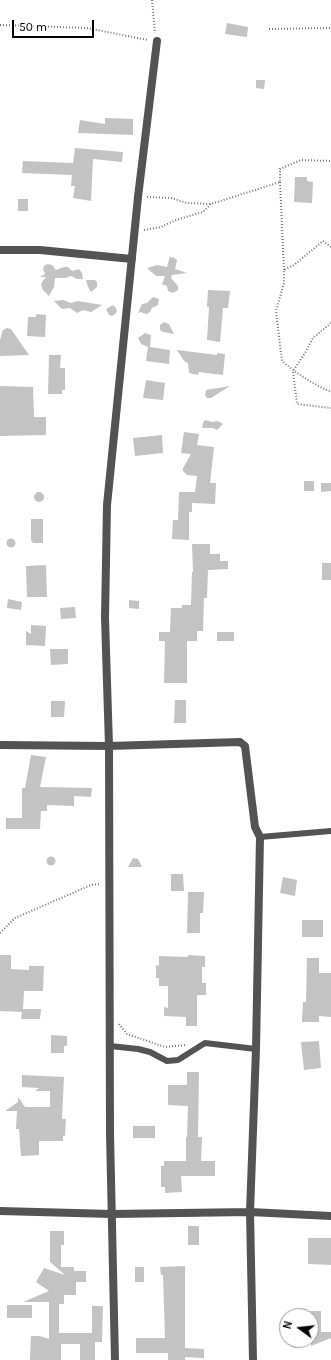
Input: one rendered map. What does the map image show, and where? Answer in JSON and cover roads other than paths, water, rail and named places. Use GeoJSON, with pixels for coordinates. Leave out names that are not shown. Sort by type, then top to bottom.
{"type":"FeatureCollection","features":[{"type":"Feature","properties":{"kind":"street"},"geometry":{"type":"LineString","coordinates":[[115,1360],[110,1134],[109,746],[105,618],[107,505],[134,232],[158,41]]}},
{"type":"Feature","properties":{"kind":"street"},"geometry":{"type":"LineString","coordinates":[[0,250],[40,250],[132,259]]}},
{"type":"Feature","properties":{"kind":"street"},"geometry":{"type":"LineString","coordinates":[[0,745],[109,746],[240,742],[245,746],[255,827],[260,837],[256,1049],[250,1212],[253,1360]]}},
{"type":"Feature","properties":{"kind":"street"},"geometry":{"type":"LineString","coordinates":[[0,1211],[112,1214],[250,1212],[331,1216]]}},
{"type":"Feature","properties":{"kind":"lane"},"geometry":{"type":"LineString","coordinates":[[260,837],[331,830]]}},
{"type":"Feature","properties":{"kind":"lane"},"geometry":{"type":"LineString","coordinates":[[110,1046],[150,1052],[167,1061],[178,1060],[205,1043],[256,1049]]}}]}
